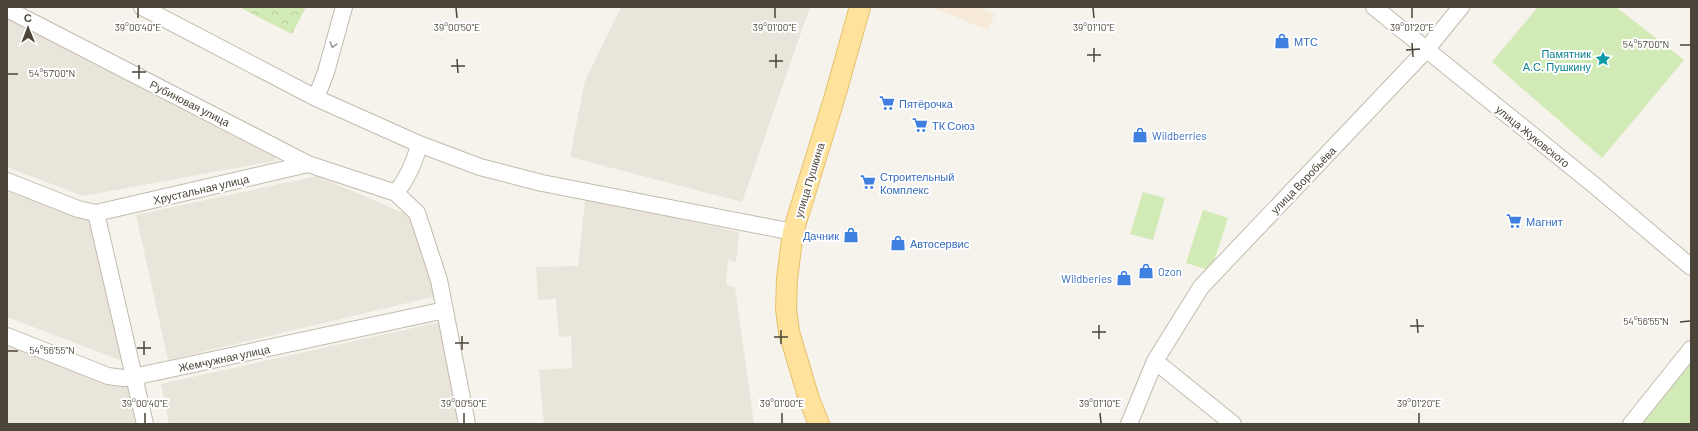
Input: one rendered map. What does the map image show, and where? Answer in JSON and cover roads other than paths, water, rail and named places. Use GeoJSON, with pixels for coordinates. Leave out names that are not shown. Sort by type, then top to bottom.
{"type":"FeatureCollection","features":[{"type":"Feature","properties":{"kind":"main road","name":"улица Пушкина"},"geometry":{"type":"LineString","coordinates":[[819,424],[809,399],[789,332],[786,309],[787,279],[793,232],[835,96],[860,7]]}},
{"type":"Feature","properties":{"kind":"street"},"geometry":{"type":"LineString","coordinates":[[142,7],[316,98],[419,144],[480,167],[542,183],[793,232]]}},
{"type":"Feature","properties":{"kind":"street"},"geometry":{"type":"LineString","coordinates":[[316,98],[326,72],[344,7]]}},
{"type":"Feature","properties":{"kind":"street","name":"улица Жуковского"},"geometry":{"type":"LineString","coordinates":[[1374,7],[1594,185],[1691,268]]}},
{"type":"Feature","properties":{"kind":"street","name":"улица Воробьёва"},"geometry":{"type":"LineString","coordinates":[[1129,424],[1155,361],[1201,287],[1426,50],[1461,7]]}},
{"type":"Feature","properties":{"kind":"street","name":"Рубиновая улица"},"geometry":{"type":"LineString","coordinates":[[7,8],[308,164]]}},
{"type":"Feature","properties":{"kind":"street"},"geometry":{"type":"LineString","coordinates":[[396,193],[406,180],[416,161],[419,144]]}},
{"type":"Feature","properties":{"kind":"street"},"geometry":{"type":"LineString","coordinates":[[308,164],[396,193],[416,213],[439,280],[467,424]]}},
{"type":"Feature","properties":{"kind":"street","name":"Хрустальная улица"},"geometry":{"type":"LineString","coordinates":[[7,181],[78,209],[96,213],[308,164]]}},
{"type":"Feature","properties":{"kind":"street"},"geometry":{"type":"LineString","coordinates":[[96,213],[145,424]]}},
{"type":"Feature","properties":{"kind":"street","name":"Жемчужная улица"},"geometry":{"type":"LineString","coordinates":[[7,336],[108,376],[123,378],[134,377],[445,310]]}},
{"type":"Feature","properties":{"kind":"street"},"geometry":{"type":"LineString","coordinates":[[1631,424],[1691,349]]}},
{"type":"Feature","properties":{"kind":"street"},"geometry":{"type":"LineString","coordinates":[[1155,361],[1233,424]]}},
{"type":"Feature","properties":{"kind":"place","name":"МТС"},"geometry":{"type":"Point","coordinates":[1282,41]}},
{"type":"Feature","properties":{"kind":"place","name":"Памятник А.С. Пушкину"},"geometry":{"type":"Point","coordinates":[1603,59]}},
{"type":"Feature","properties":{"kind":"place","name":"Пятёрочка"},"geometry":{"type":"Point","coordinates":[887,103]}},
{"type":"Feature","properties":{"kind":"place","name":"ТК Союз"},"geometry":{"type":"Point","coordinates":[920,125]}},
{"type":"Feature","properties":{"kind":"place","name":"Wildberries"},"geometry":{"type":"Point","coordinates":[1140,135]}},
{"type":"Feature","properties":{"kind":"place","name":"Строительный Комплекс"},"geometry":{"type":"Point","coordinates":[868,182]}},
{"type":"Feature","properties":{"kind":"place","name":"Магнит"},"geometry":{"type":"Point","coordinates":[1514,221]}},
{"type":"Feature","properties":{"kind":"place","name":"Дачник"},"geometry":{"type":"Point","coordinates":[851,235]}},
{"type":"Feature","properties":{"kind":"place","name":"Автосервис"},"geometry":{"type":"Point","coordinates":[898,243]}},
{"type":"Feature","properties":{"kind":"place","name":"Ozon"},"geometry":{"type":"Point","coordinates":[1146,271]}},
{"type":"Feature","properties":{"kind":"place","name":"Wildberies"},"geometry":{"type":"Point","coordinates":[1124,278]}}]}
